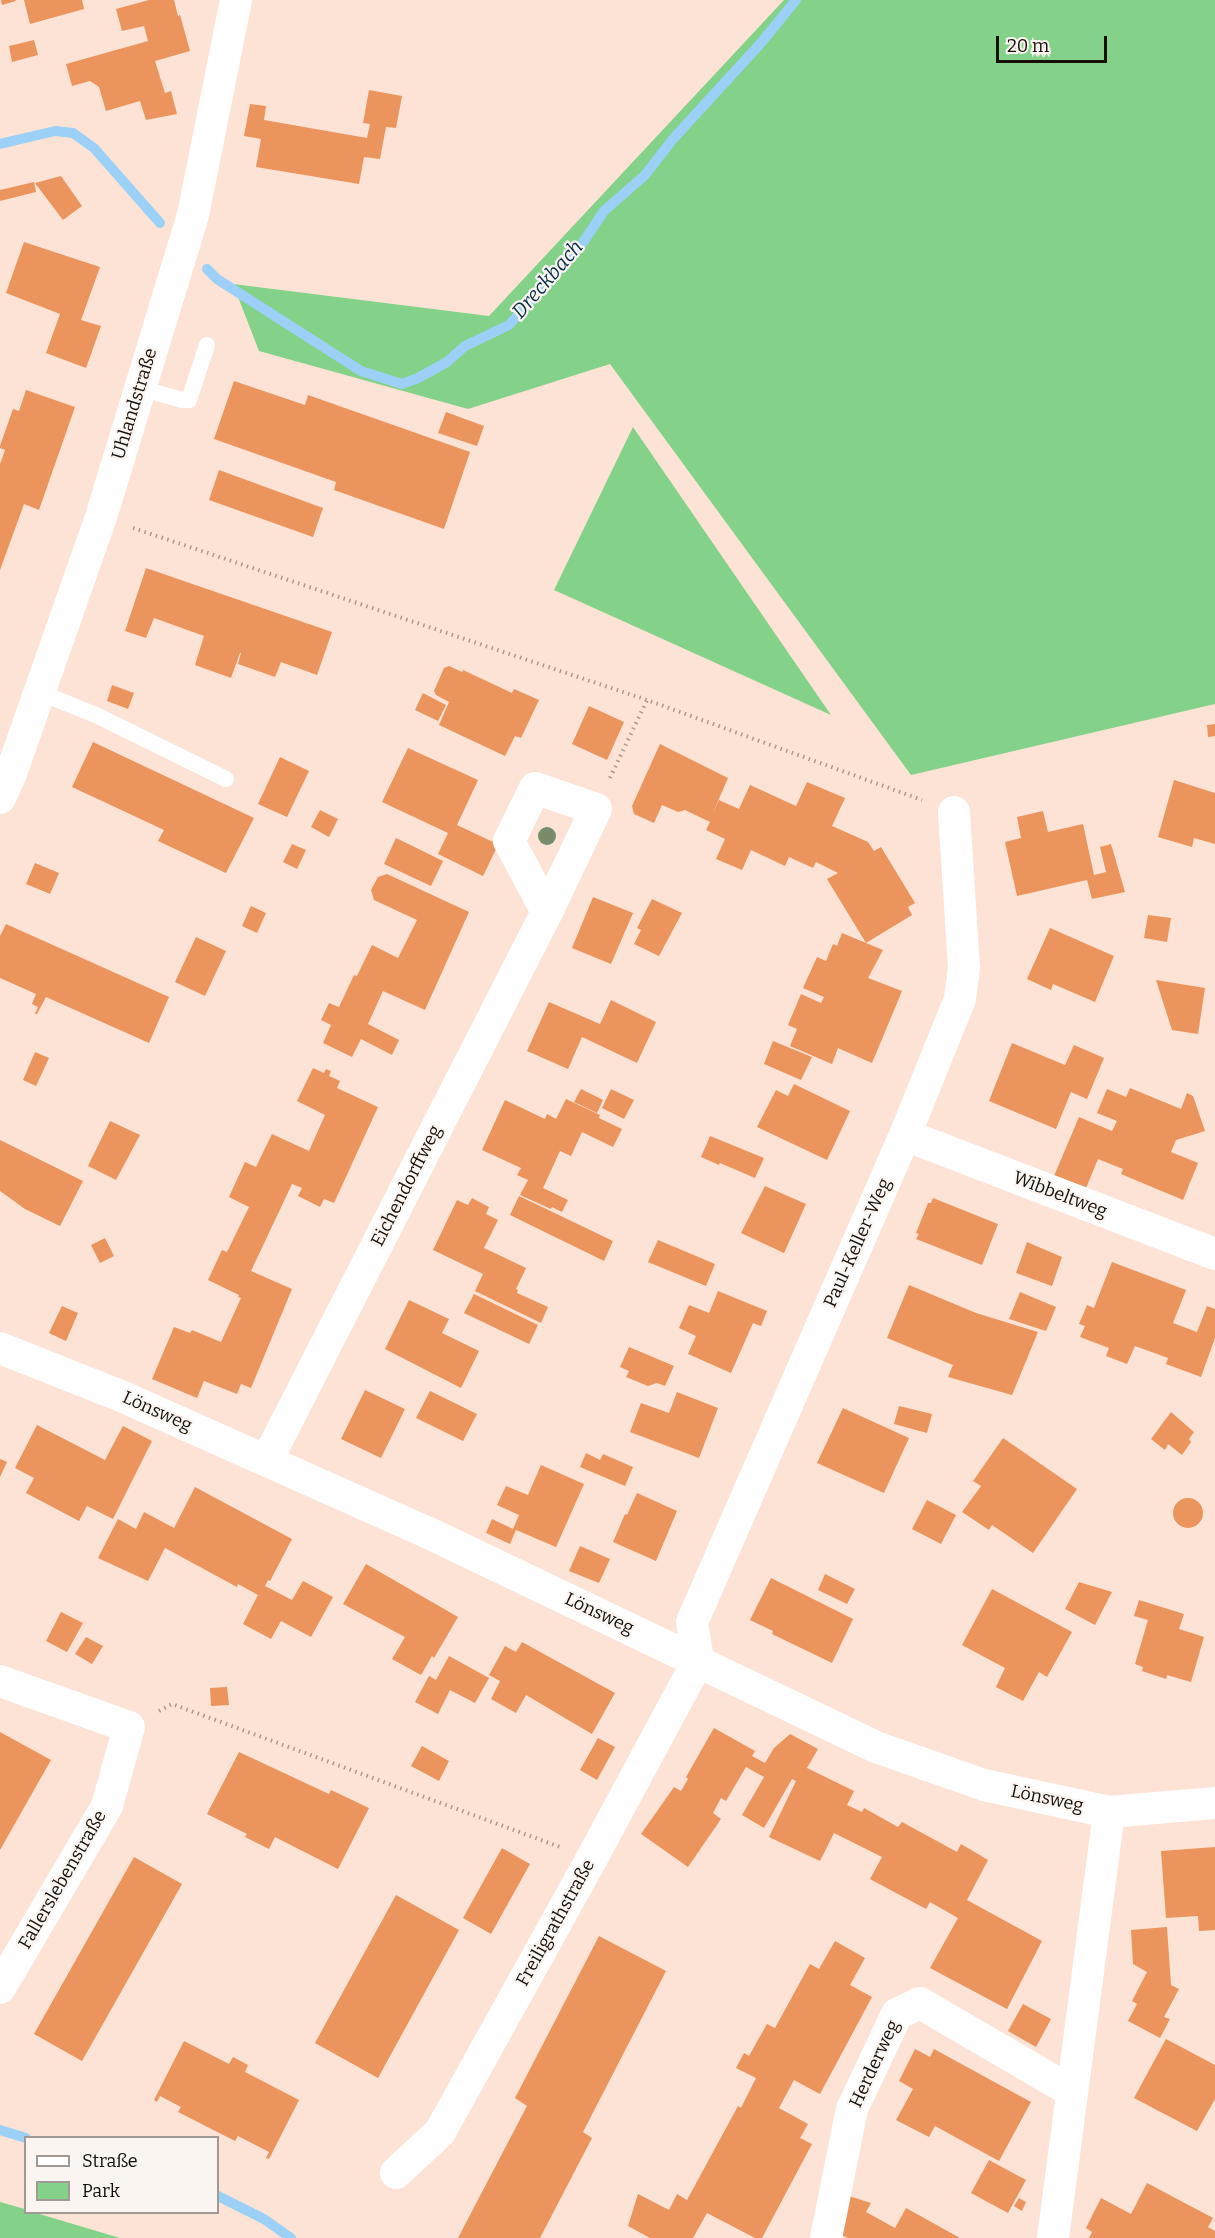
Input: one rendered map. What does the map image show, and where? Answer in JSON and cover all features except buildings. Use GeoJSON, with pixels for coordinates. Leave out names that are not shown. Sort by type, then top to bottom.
{"type":"FeatureCollection","features":[{"type":"Feature","properties":{"kind":"street","name":"Uhlandstraße"},"geometry":{"type":"LineString","coordinates":[[0,798],[10,776],[101,517],[193,215],[236,0]]}},
{"type":"Feature","properties":{"kind":"street"},"geometry":{"type":"LineString","coordinates":[[547,912],[509,840],[536,788],[596,809]]}},
{"type":"Feature","properties":{"kind":"street","name":"Eichendorffweg"},"geometry":{"type":"LineString","coordinates":[[267,1460],[547,912],[596,809]]}},
{"type":"Feature","properties":{"kind":"street","name":"Paul-Keller-Weg"},"geometry":{"type":"LineString","coordinates":[[698,1661],[692,1622],[905,1135],[960,999],[964,968],[954,812]]}},
{"type":"Feature","properties":{"kind":"street","name":"Wibbeltweg"},"geometry":{"type":"LineString","coordinates":[[905,1135],[1215,1254]]}},
{"type":"Feature","properties":{"kind":"street","name":"Lönsweg"},"geometry":{"type":"LineString","coordinates":[[0,1348],[121,1396],[433,1535],[876,1747],[984,1785],[1109,1812],[1215,1803]]}},
{"type":"Feature","properties":{"kind":"street","name":"Freiligrathstraße"},"geometry":{"type":"LineString","coordinates":[[396,2173],[440,2132],[698,1661]]}},
{"type":"Feature","properties":{"kind":"street","name":"Fallerslebenstraße"},"geometry":{"type":"LineString","coordinates":[[0,1681],[129,1727],[106,1806],[0,1988]]}},
{"type":"Feature","properties":{"kind":"street"},"geometry":{"type":"LineString","coordinates":[[1053,2238],[1109,1812]]}},
{"type":"Feature","properties":{"kind":"street","name":"Herderweg"},"geometry":{"type":"LineString","coordinates":[[826,2238],[852,2109],[897,2014],[920,2003],[1071,2091]]}},
{"type":"Feature","properties":{"kind":"lane"},"geometry":{"type":"LineString","coordinates":[[140,387],[189,400],[207,345]]}},
{"type":"Feature","properties":{"kind":"lane"},"geometry":{"type":"LineString","coordinates":[[39,692],[98,716],[226,779]]}},
{"type":"Feature","properties":{"kind":"path"},"geometry":{"type":"LineString","coordinates":[[101,517],[647,700],[954,812]]}},
{"type":"Feature","properties":{"kind":"path"},"geometry":{"type":"LineString","coordinates":[[596,809],[647,700]]}},
{"type":"Feature","properties":{"kind":"path"},"geometry":{"type":"LineString","coordinates":[[172,1704],[592,1858]]}},
{"type":"Feature","properties":{"kind":"green space"},"geometry":{"type":"Polygon","coordinates":[[[784,0],[1215,0],[1215,704],[911,775],[610,364],[468,409],[259,351],[233,284],[489,316],[784,0]]]}},
{"type":"Feature","properties":{"kind":"green space"},"geometry":{"type":"Polygon","coordinates":[[[633,427],[831,715],[554,590],[633,427]]]}},
{"type":"Feature","properties":{"kind":"green space"},"geometry":{"type":"Polygon","coordinates":[[[0,2202],[24,2209],[24,2214],[39,2214],[120,2238],[0,2238],[0,2202]]]}},
{"type":"Feature","properties":{"kind":"waterway","name":"Dreckbach"},"geometry":{"type":"LineString","coordinates":[[207,269],[217,279],[361,371],[402,384],[418,378],[447,362],[465,346],[509,325],[582,244],[604,211],[645,175],[673,139],[760,44],[796,0]]}},
{"type":"Feature","properties":{"kind":"waterway","name":"Dreckbach"},"geometry":{"type":"LineString","coordinates":[[0,144],[55,131],[73,133],[94,148],[160,223]]}},
{"type":"Feature","properties":{"kind":"waterway"},"geometry":{"type":"LineString","coordinates":[[0,2130],[24,2137]]}},
{"type":"Feature","properties":{"kind":"waterway"},"geometry":{"type":"LineString","coordinates":[[219,2196],[264,2219],[291,2238]]}}]}
